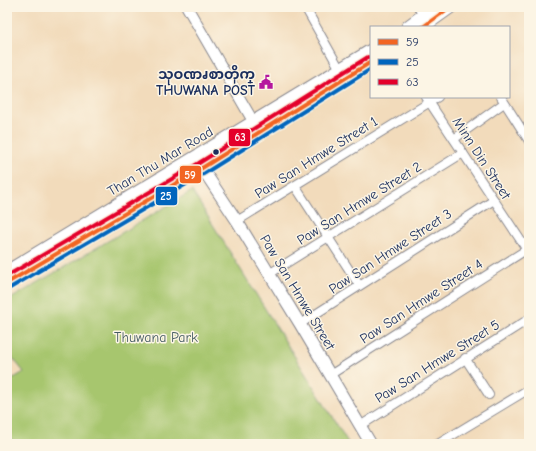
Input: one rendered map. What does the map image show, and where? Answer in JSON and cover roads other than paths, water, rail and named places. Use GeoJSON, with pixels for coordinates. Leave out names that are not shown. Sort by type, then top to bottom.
{"type":"FeatureCollection","features":[{"type":"Feature","properties":{"kind":"main road"},"geometry":{"type":"LineString","coordinates":[[423,18],[436,7]]}},
{"type":"Feature","properties":{"kind":"main road"},"geometry":{"type":"LineString","coordinates":[[410,26],[423,18],[450,7]]}},
{"type":"Feature","properties":{"kind":"main road","name":"Than Thu Mar Road"},"geometry":{"type":"LineString","coordinates":[[343,75],[370,52]]}},
{"type":"Feature","properties":{"kind":"main road","name":"Than Thu Mar Road"},"geometry":{"type":"LineString","coordinates":[[7,283],[343,75],[370,62]]}},
{"type":"Feature","properties":{"kind":"main road","name":"Than Thu Mar Road"},"geometry":{"type":"LineString","coordinates":[[7,272],[199,163]]}},
{"type":"Feature","properties":{"kind":"main road","name":"Paw San Hmwe Street"},"geometry":{"type":"LineString","coordinates":[[199,163],[300,324],[371,444]]}},
{"type":"Feature","properties":{"kind":"street"},"geometry":{"type":"LineString","coordinates":[[187,7],[257,128]]}},
{"type":"Feature","properties":{"kind":"street"},"geometry":{"type":"LineString","coordinates":[[305,7],[343,75]]}},
{"type":"Feature","properties":{"kind":"street","name":"Minn Din Street"},"geometry":{"type":"LineString","coordinates":[[428,100],[528,250]]}},
{"type":"Feature","properties":{"kind":"street","name":"Paw San Hmwe Street 1"},"geometry":{"type":"LineString","coordinates":[[236,221],[295,186],[428,100]]}},
{"type":"Feature","properties":{"kind":"street"},"geometry":{"type":"LineString","coordinates":[[454,139],[502,100],[529,141]]}},
{"type":"Feature","properties":{"kind":"street","name":"Paw San Hmwe Street 2"},"geometry":{"type":"LineString","coordinates":[[269,274],[463,153]]}},
{"type":"Feature","properties":{"kind":"street"},"geometry":{"type":"LineString","coordinates":[[295,186],[329,236],[359,285]]}},
{"type":"Feature","properties":{"kind":"street","name":"Paw San Hmwe Street 3"},"geometry":{"type":"LineString","coordinates":[[300,324],[494,200]]}},
{"type":"Feature","properties":{"kind":"street","name":"Paw San Hmwe Street 4"},"geometry":{"type":"LineString","coordinates":[[330,375],[528,250]]}},
{"type":"Feature","properties":{"kind":"street","name":"Paw San Hmwe Street 5"},"geometry":{"type":"LineString","coordinates":[[360,426],[465,358],[529,319]]}},
{"type":"Feature","properties":{"kind":"street"},"geometry":{"type":"LineString","coordinates":[[465,358],[489,395]]}},
{"type":"Feature","properties":{"kind":"street"},"geometry":{"type":"LineString","coordinates":[[438,444],[529,389]]}},
{"type":"Feature","properties":{"kind":"place","name":"သုဝဏၧစာတိုက္ THUWANA POST"},"geometry":{"type":"Point","coordinates":[266,82]}},
{"type":"Feature","properties":{"kind":"park label","name":"Thuwana Park"},"geometry":{"type":"Point","coordinates":[156,337]}}]}
